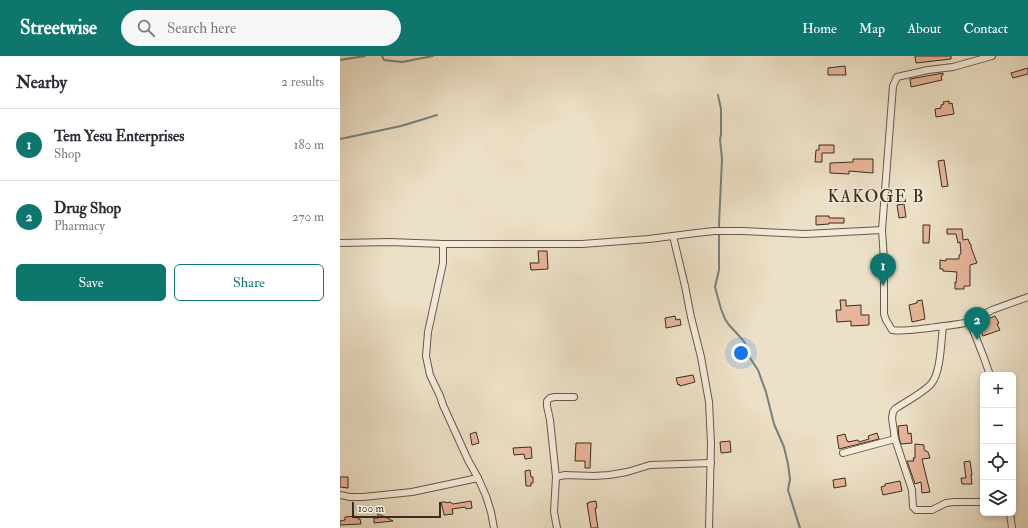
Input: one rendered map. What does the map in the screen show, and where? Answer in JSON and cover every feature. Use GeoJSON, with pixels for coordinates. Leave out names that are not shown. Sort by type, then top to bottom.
{"type":"FeatureCollection","features":[{"type":"Feature","properties":{"kind":"street"},"geometry":{"type":"LineString","coordinates":[[992,56],[953,67],[928,70],[897,77],[893,86],[882,230],[884,314],[892,330],[954,326],[970,322],[992,310],[1028,297]]}},
{"type":"Feature","properties":{"kind":"street"},"geometry":{"type":"LineString","coordinates":[[340,243],[582,244],[723,231],[805,234],[882,230]]}},
{"type":"Feature","properties":{"kind":"street"},"geometry":{"type":"LineString","coordinates":[[673,236],[686,286],[691,317],[701,357],[708,395],[711,463],[709,528]]}},
{"type":"Feature","properties":{"kind":"street"},"geometry":{"type":"LineString","coordinates":[[443,244],[443,263],[428,332],[426,356],[430,375],[468,460],[486,496],[494,528]]}},
{"type":"Feature","properties":{"kind":"street"},"geometry":{"type":"LineString","coordinates":[[970,322],[989,372]]}},
{"type":"Feature","properties":{"kind":"street"},"geometry":{"type":"LineString","coordinates":[[943,326],[938,368],[935,379],[924,390],[895,408],[892,412],[895,439],[912,490],[913,507],[916,510],[932,510],[946,503],[980,502]]}},
{"type":"Feature","properties":{"kind":"street"},"geometry":{"type":"LineString","coordinates":[[557,528],[554,512],[556,477],[547,401],[550,398],[555,397],[574,397]]}},
{"type":"Feature","properties":{"kind":"street"},"geometry":{"type":"LineString","coordinates":[[843,453],[895,439]]}},
{"type":"Feature","properties":{"kind":"street"},"geometry":{"type":"LineString","coordinates":[[556,477],[565,475],[609,475],[627,472],[650,465],[711,463]]}},
{"type":"Feature","properties":{"kind":"street"},"geometry":{"type":"LineString","coordinates":[[340,495],[350,497],[412,492],[478,478]]}},
{"type":"Feature","properties":{"kind":"street"},"geometry":{"type":"LineString","coordinates":[[1010,516],[1012,528]]}},
{"type":"Feature","properties":{"kind":"building"},"geometry":{"type":"Polygon","coordinates":[[[915,56],[951,56],[951,59],[916,63],[915,56]]]}},
{"type":"Feature","properties":{"kind":"building"},"geometry":{"type":"Polygon","coordinates":[[[845,66],[846,75],[828,75],[828,68],[845,66]]]}},
{"type":"Feature","properties":{"kind":"building"},"geometry":{"type":"Polygon","coordinates":[[[1028,68],[1028,74],[1013,78],[1011,73],[1028,68]]]}},
{"type":"Feature","properties":{"kind":"building"},"geometry":{"type":"Polygon","coordinates":[[[943,73],[941,76],[942,80],[911,87],[910,79],[943,73]]]}},
{"type":"Feature","properties":{"kind":"building"},"geometry":{"type":"Polygon","coordinates":[[[949,101],[949,104],[952,103],[954,114],[936,117],[935,109],[941,108],[941,105],[944,104],[943,102],[949,101]]]}},
{"type":"Feature","properties":{"kind":"building"},"geometry":{"type":"Polygon","coordinates":[[[819,145],[834,145],[834,153],[822,153],[822,162],[815,162],[816,150],[819,150],[819,145]]]}},
{"type":"Feature","properties":{"kind":"building"},"geometry":{"type":"Polygon","coordinates":[[[853,159],[873,159],[873,173],[849,171],[849,174],[830,173],[830,163],[853,162],[853,159]]]}},
{"type":"Feature","properties":{"kind":"building"},"geometry":{"type":"Polygon","coordinates":[[[944,160],[948,186],[942,187],[938,161],[944,160]]]}},
{"type":"Feature","properties":{"kind":"building"},"geometry":{"type":"Polygon","coordinates":[[[904,204],[906,217],[899,218],[897,205],[904,204]]]}},
{"type":"Feature","properties":{"kind":"building"},"geometry":{"type":"Polygon","coordinates":[[[816,216],[844,218],[844,223],[816,225],[816,216]]]}},
{"type":"Feature","properties":{"kind":"building"},"geometry":{"type":"Polygon","coordinates":[[[923,225],[930,225],[929,243],[923,243],[923,225]]]}},
{"type":"Feature","properties":{"kind":"building"},"geometry":{"type":"Polygon","coordinates":[[[947,229],[962,229],[963,240],[968,239],[977,263],[970,265],[970,286],[964,286],[964,289],[955,289],[957,272],[943,271],[943,269],[940,269],[940,260],[946,261],[946,259],[959,259],[959,255],[961,254],[960,242],[958,243],[956,234],[947,234],[947,229]]]}},
{"type":"Feature","properties":{"kind":"building"},"geometry":{"type":"Polygon","coordinates":[[[538,251],[547,251],[548,269],[531,270],[530,263],[539,263],[538,251]]]}},
{"type":"Feature","properties":{"kind":"building"},"geometry":{"type":"Polygon","coordinates":[[[840,300],[846,300],[846,306],[861,305],[861,315],[869,315],[869,325],[851,326],[851,321],[837,322],[836,310],[841,310],[840,300]]]}},
{"type":"Feature","properties":{"kind":"building"},"geometry":{"type":"Polygon","coordinates":[[[922,300],[925,319],[912,322],[909,305],[922,300]]]}},
{"type":"Feature","properties":{"kind":"building"},"geometry":{"type":"Polygon","coordinates":[[[675,316],[676,320],[680,319],[681,325],[666,328],[665,318],[675,316]]]}},
{"type":"Feature","properties":{"kind":"building"},"geometry":{"type":"Polygon","coordinates":[[[995,316],[999,323],[997,324],[1000,330],[983,336],[978,323],[995,316]]]}},
{"type":"Feature","properties":{"kind":"building"},"geometry":{"type":"Polygon","coordinates":[[[693,375],[695,382],[680,386],[679,384],[678,385],[676,378],[693,375]]]}},
{"type":"Feature","properties":{"kind":"building"},"geometry":{"type":"Polygon","coordinates":[[[907,425],[908,434],[911,433],[912,443],[901,444],[898,426],[907,425]]]}},
{"type":"Feature","properties":{"kind":"building"},"geometry":{"type":"Polygon","coordinates":[[[476,432],[479,443],[472,445],[470,434],[476,432]]]}},
{"type":"Feature","properties":{"kind":"building"},"geometry":{"type":"Polygon","coordinates":[[[877,433],[879,439],[839,449],[837,436],[845,434],[848,442],[858,440],[859,442],[869,439],[868,436],[877,433]]]}},
{"type":"Feature","properties":{"kind":"building"},"geometry":{"type":"Polygon","coordinates":[[[730,441],[731,452],[721,453],[720,442],[730,441]]]}},
{"type":"Feature","properties":{"kind":"building"},"geometry":{"type":"Polygon","coordinates":[[[576,443],[591,443],[590,468],[585,468],[585,461],[575,461],[576,443]]]}},
{"type":"Feature","properties":{"kind":"building"},"geometry":{"type":"Polygon","coordinates":[[[915,444],[924,445],[924,450],[928,452],[930,458],[922,459],[930,492],[922,493],[921,482],[915,484],[907,461],[914,461],[915,444]]]}},
{"type":"Feature","properties":{"kind":"building"},"geometry":{"type":"Polygon","coordinates":[[[531,447],[532,458],[525,459],[524,454],[514,455],[513,448],[531,447]]]}},
{"type":"Feature","properties":{"kind":"building"},"geometry":{"type":"Polygon","coordinates":[[[970,461],[972,484],[962,484],[961,478],[966,478],[964,462],[970,461]]]}},
{"type":"Feature","properties":{"kind":"building"},"geometry":{"type":"Polygon","coordinates":[[[530,470],[531,477],[533,477],[533,483],[531,483],[531,486],[526,486],[525,471],[530,470]]]}},
{"type":"Feature","properties":{"kind":"building"},"geometry":{"type":"Polygon","coordinates":[[[340,477],[348,477],[348,488],[340,487],[340,477]]]}},
{"type":"Feature","properties":{"kind":"building"},"geometry":{"type":"Polygon","coordinates":[[[845,478],[846,486],[834,488],[833,480],[845,478]]]}},
{"type":"Feature","properties":{"kind":"building"},"geometry":{"type":"Polygon","coordinates":[[[900,481],[902,491],[883,495],[881,487],[885,486],[885,484],[900,481]]]}},
{"type":"Feature","properties":{"kind":"building"},"geometry":{"type":"Polygon","coordinates":[[[471,501],[472,508],[466,509],[465,507],[452,509],[453,514],[444,515],[441,502],[450,502],[453,504],[471,501]]]}},
{"type":"Feature","properties":{"kind":"building"},"geometry":{"type":"Polygon","coordinates":[[[596,501],[597,508],[595,508],[598,528],[591,528],[587,503],[596,501]]]}},
{"type":"Feature","properties":{"kind":"building"},"geometry":{"type":"Polygon","coordinates":[[[377,513],[393,521],[374,523],[374,518],[379,518],[377,513]]]}},
{"type":"Feature","properties":{"kind":"building"},"geometry":{"type":"Polygon","coordinates":[[[355,516],[355,518],[357,517],[360,519],[361,524],[340,525],[340,521],[345,520],[345,517],[355,516]]]}},
{"type":"Feature","properties":{"kind":"waterway"},"geometry":{"type":"LineString","coordinates":[[340,60],[365,56]]}},
{"type":"Feature","properties":{"kind":"waterway"},"geometry":{"type":"LineString","coordinates":[[382,56],[384,60],[402,62],[433,56]]}},
{"type":"Feature","properties":{"kind":"waterway"},"geometry":{"type":"LineString","coordinates":[[718,95],[721,109],[720,140],[722,159],[719,224],[719,270],[715,287],[725,319],[745,343],[748,355],[758,370],[766,392],[774,424],[784,447],[790,479],[788,490],[800,528]]}},
{"type":"Feature","properties":{"kind":"waterway"},"geometry":{"type":"LineString","coordinates":[[340,139],[401,126],[437,115]]}},
{"type":"Feature","properties":{"kind":"place","name":"Tem Yesu Enterprises"},"geometry":{"type":"Point","coordinates":[883,286]}},
{"type":"Feature","properties":{"kind":"place","name":"Drug Shop"},"geometry":{"type":"Point","coordinates":[977,340]}},
{"type":"Feature","properties":{"kind":"district","name":"KAKOGE B"},"geometry":{"type":"Point","coordinates":[876,196]}}]}
